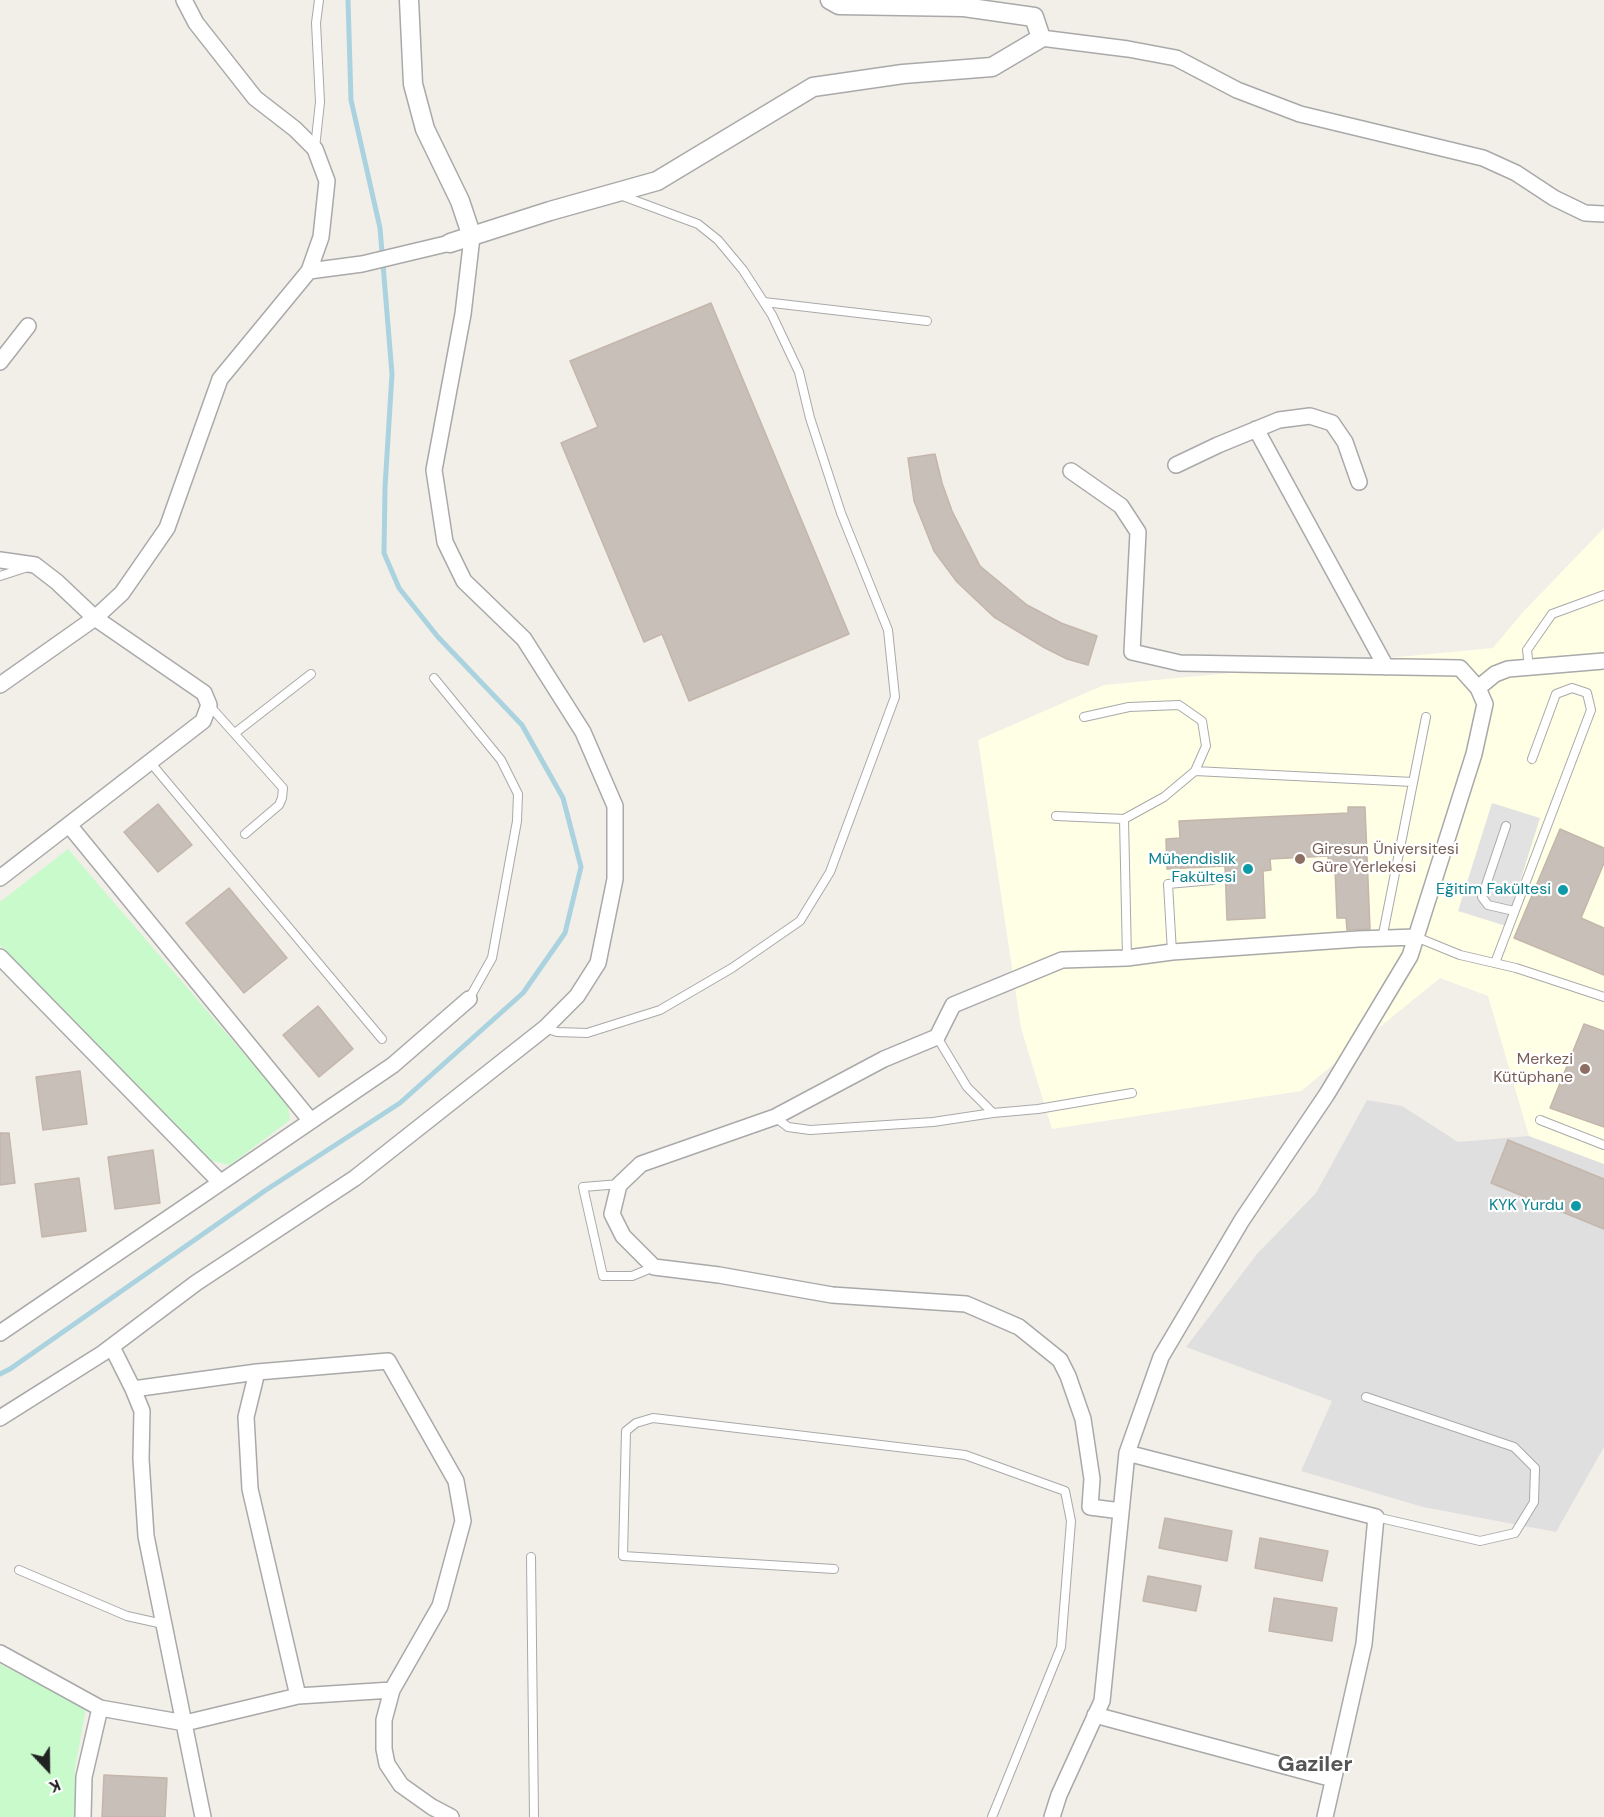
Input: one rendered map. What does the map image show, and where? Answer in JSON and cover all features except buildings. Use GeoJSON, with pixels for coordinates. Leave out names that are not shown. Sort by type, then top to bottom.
{"type":"FeatureCollection","features":[{"type":"Feature","properties":{"kind":"street"},"geometry":{"type":"LineString","coordinates":[[0,685],[95,618],[122,593],[167,528],[220,379],[309,271],[321,237],[327,181],[315,149],[295,129],[255,98],[196,23],[184,0]]}},
{"type":"Feature","properties":{"kind":"street"},"geometry":{"type":"LineString","coordinates":[[0,1418],[112,1347],[196,1282],[355,1178],[545,1028],[577,996],[597,963],[615,879],[615,806],[583,732],[530,648],[524,639],[464,581],[445,542],[434,470],[463,314],[472,237],[460,201],[425,129],[413,84],[409,0]]}},
{"type":"Feature","properties":{"kind":"street"},"geometry":{"type":"LineString","coordinates":[[830,0],[839,5],[964,7],[1034,17],[1041,38]]}},
{"type":"Feature","properties":{"kind":"street"},"geometry":{"type":"LineString","coordinates":[[309,271],[362,264],[450,243],[550,211],[657,181],[813,87],[903,74],[992,67],[1041,38],[1128,49],[1176,58],[1237,90],[1300,114],[1483,158],[1516,173],[1554,198],[1585,213],[1604,214]]}},
{"type":"Feature","properties":{"kind":"street"},"geometry":{"type":"LineString","coordinates":[[0,362],[28,326]]}},
{"type":"Feature","properties":{"kind":"street"},"geometry":{"type":"LineString","coordinates":[[1176,465],[1279,420],[1310,416],[1332,423],[1345,442],[1359,482]]}},
{"type":"Feature","properties":{"kind":"street"},"geometry":{"type":"LineString","coordinates":[[1256,429],[1386,667]]}},
{"type":"Feature","properties":{"kind":"street"},"geometry":{"type":"LineString","coordinates":[[1052,1817],[1059,1795],[1102,1701],[1127,1453],[1161,1357],[1242,1220],[1327,1094],[1410,957],[1474,754],[1485,704],[1478,688],[1460,668],[1180,663],[1132,652],[1138,532],[1121,506],[1071,471]]}},
{"type":"Feature","properties":{"kind":"street"},"geometry":{"type":"LineString","coordinates":[[0,560],[35,565],[57,582],[95,618],[204,693],[209,705],[203,721],[0,878]]}},
{"type":"Feature","properties":{"kind":"street"},"geometry":{"type":"LineString","coordinates":[[1478,688],[1495,674],[1508,669],[1604,661]]}},
{"type":"Feature","properties":{"kind":"street"},"geometry":{"type":"LineString","coordinates":[[69,825],[311,1121]]}},
{"type":"Feature","properties":{"kind":"street"},"geometry":{"type":"LineString","coordinates":[[1121,1511],[1090,1507],[1092,1479],[1083,1419],[1068,1376],[1060,1359],[1019,1327],[966,1304],[832,1295],[719,1275],[654,1268],[623,1236],[612,1214],[620,1184],[641,1164],[775,1117],[884,1059],[937,1037],[953,1005],[1062,960],[1127,958],[1172,952],[1416,937]]}},
{"type":"Feature","properties":{"kind":"street"},"geometry":{"type":"LineString","coordinates":[[0,957],[220,1182]]}},
{"type":"Feature","properties":{"kind":"street"},"geometry":{"type":"LineString","coordinates":[[0,1333],[393,1065],[470,999]]}},
{"type":"Feature","properties":{"kind":"street"},"geometry":{"type":"LineString","coordinates":[[112,1347],[142,1411],[141,1459],[146,1536],[203,1817]]}},
{"type":"Feature","properties":{"kind":"street"},"geometry":{"type":"LineString","coordinates":[[133,1389],[257,1372],[388,1361],[456,1482],[463,1521],[440,1605],[392,1690],[384,1720],[384,1749],[387,1764],[401,1785],[432,1807],[451,1817]]}},
{"type":"Feature","properties":{"kind":"street"},"geometry":{"type":"LineString","coordinates":[[257,1372],[246,1417],[250,1489],[298,1696]]}},
{"type":"Feature","properties":{"kind":"street"},"geometry":{"type":"LineString","coordinates":[[1127,1453],[1376,1516],[1364,1644],[1325,1817]]}},
{"type":"Feature","properties":{"kind":"street"},"geometry":{"type":"LineString","coordinates":[[0,1653],[100,1708],[185,1723],[298,1696],[392,1690]]}},
{"type":"Feature","properties":{"kind":"street"},"geometry":{"type":"LineString","coordinates":[[83,1817],[84,1777],[100,1708]]}},
{"type":"Feature","properties":{"kind":"street"},"geometry":{"type":"LineString","coordinates":[[1095,1715],[1333,1779]]}},
{"type":"Feature","properties":{"kind":"lane"},"geometry":{"type":"LineString","coordinates":[[315,149],[320,102],[316,23],[319,0]]}},
{"type":"Feature","properties":{"kind":"lane"},"geometry":{"type":"LineString","coordinates":[[545,1028],[557,1032],[587,1032],[660,1010],[732,969],[800,921],[830,872],[895,697],[888,630],[841,513],[810,418],[799,372],[772,315],[743,270],[717,240],[698,224],[613,193]]}},
{"type":"Feature","properties":{"kind":"lane"},"geometry":{"type":"LineString","coordinates":[[764,302],[927,321]]}},
{"type":"Feature","properties":{"kind":"lane"},"geometry":{"type":"LineString","coordinates":[[0,576],[35,565]]}},
{"type":"Feature","properties":{"kind":"lane"},"geometry":{"type":"LineString","coordinates":[[1529,667],[1527,650],[1552,614],[1604,595]]}},
{"type":"Feature","properties":{"kind":"lane"},"geometry":{"type":"LineString","coordinates":[[235,734],[311,674]]}},
{"type":"Feature","properties":{"kind":"lane"},"geometry":{"type":"LineString","coordinates":[[434,678],[501,760],[518,794],[517,822],[492,958],[470,999]]}},
{"type":"Feature","properties":{"kind":"lane"},"geometry":{"type":"LineString","coordinates":[[1495,963],[1591,710],[1587,693],[1572,688],[1556,694],[1532,759]]}},
{"type":"Feature","properties":{"kind":"lane"},"geometry":{"type":"LineString","coordinates":[[209,705],[283,788],[279,805],[245,834]]}},
{"type":"Feature","properties":{"kind":"lane"},"geometry":{"type":"LineString","coordinates":[[1056,816],[1124,819],[1164,797],[1195,771],[1206,746],[1202,721],[1179,705],[1129,707],[1084,717]]}},
{"type":"Feature","properties":{"kind":"lane"},"geometry":{"type":"LineString","coordinates":[[1382,939],[1426,717]]}},
{"type":"Feature","properties":{"kind":"lane"},"geometry":{"type":"LineString","coordinates":[[150,762],[382,1039]]}},
{"type":"Feature","properties":{"kind":"lane"},"geometry":{"type":"LineString","coordinates":[[1195,771],[1413,782]]}},
{"type":"Feature","properties":{"kind":"lane"},"geometry":{"type":"LineString","coordinates":[[1124,819],[1127,958]]}},
{"type":"Feature","properties":{"kind":"lane"},"geometry":{"type":"LineString","coordinates":[[1506,826],[1482,897],[1488,905],[1514,911]]}},
{"type":"Feature","properties":{"kind":"lane"},"geometry":{"type":"LineString","coordinates":[[1172,952],[1168,884],[1213,880]]}},
{"type":"Feature","properties":{"kind":"lane"},"geometry":{"type":"LineString","coordinates":[[1416,937],[1460,955],[1516,968],[1604,997]]}},
{"type":"Feature","properties":{"kind":"lane"},"geometry":{"type":"LineString","coordinates":[[937,1037],[967,1087],[993,1113]]}},
{"type":"Feature","properties":{"kind":"lane"},"geometry":{"type":"LineString","coordinates":[[775,1117],[788,1127],[810,1130],[933,1122],[1038,1109],[1131,1093]]}},
{"type":"Feature","properties":{"kind":"lane"},"geometry":{"type":"LineString","coordinates":[[1540,1120],[1604,1145]]}},
{"type":"Feature","properties":{"kind":"lane"},"geometry":{"type":"LineString","coordinates":[[620,1184],[584,1187],[603,1276],[632,1276],[654,1268]]}},
{"type":"Feature","properties":{"kind":"lane"},"geometry":{"type":"LineString","coordinates":[[1366,1397],[1514,1447],[1535,1468],[1534,1502],[1515,1533],[1480,1541],[1376,1516]]}},
{"type":"Feature","properties":{"kind":"lane"},"geometry":{"type":"LineString","coordinates":[[834,1569],[623,1556],[626,1431],[636,1423],[653,1418],[965,1455],[1065,1491],[1071,1521],[1060,1647],[992,1817]]}},
{"type":"Feature","properties":{"kind":"lane"},"geometry":{"type":"LineString","coordinates":[[531,1557],[534,1817]]}},
{"type":"Feature","properties":{"kind":"lane"},"geometry":{"type":"LineString","coordinates":[[19,1570],[127,1617],[163,1624]]}},
{"type":"Feature","properties":{"kind":"shaded area","name":"Giresun Üniversitesi Güre Yerlekesi"},"geometry":{"type":"Polygon","coordinates":[[[1604,528],[1604,1164],[1529,1136],[1488,996],[1440,978],[1301,1091],[1052,1129],[1021,1028],[978,740],[1104,685],[1493,648],[1524,611],[1604,528]]]}},
{"type":"Feature","properties":{"kind":"shaded area"},"geometry":{"type":"Polygon","coordinates":[[[1492,803],[1540,818],[1506,926],[1458,911],[1492,803]]]}},
{"type":"Feature","properties":{"kind":"shaded area"},"geometry":{"type":"Polygon","coordinates":[[[1367,1100],[1402,1106],[1458,1142],[1529,1136],[1604,1163],[1604,1447],[1556,1532],[1423,1507],[1301,1471],[1332,1401],[1186,1347],[1257,1254],[1316,1193],[1367,1100]]]}},
{"type":"Feature","properties":{"kind":"green space"},"geometry":{"type":"Polygon","coordinates":[[[68,849],[288,1105],[290,1120],[230,1165],[212,1161],[0,945],[0,902],[68,849]]]}},
{"type":"Feature","properties":{"kind":"green space"},"geometry":{"type":"Polygon","coordinates":[[[0,1664],[86,1708],[75,1768],[75,1817],[0,1817],[0,1664]]]}},
{"type":"Feature","properties":{"kind":"waterway"},"geometry":{"type":"LineString","coordinates":[[0,1374],[266,1190],[400,1103],[523,993],[565,933],[581,867],[563,798],[522,725],[438,637],[399,588],[384,553],[385,487],[392,374],[380,228],[351,100],[348,0]]}},
{"type":"Feature","properties":{"kind":"place","name":"Giresun Üniversitesi Güre Yerlekesi"},"geometry":{"type":"Point","coordinates":[1300,859]}},
{"type":"Feature","properties":{"kind":"place","name":"Mühendislik Fakültesi"},"geometry":{"type":"Point","coordinates":[1248,869]}},
{"type":"Feature","properties":{"kind":"place","name":"Eğitim Fakültesi"},"geometry":{"type":"Point","coordinates":[1563,890]}},
{"type":"Feature","properties":{"kind":"place","name":"Merkezi Kütüphane"},"geometry":{"type":"Point","coordinates":[1585,1069]}},
{"type":"Feature","properties":{"kind":"place","name":"KYK Yurdu"},"geometry":{"type":"Point","coordinates":[1576,1206]}},
{"type":"Feature","properties":{"kind":"district","name":"Gaziler"},"geometry":{"type":"Point","coordinates":[1315,1765]}}]}
